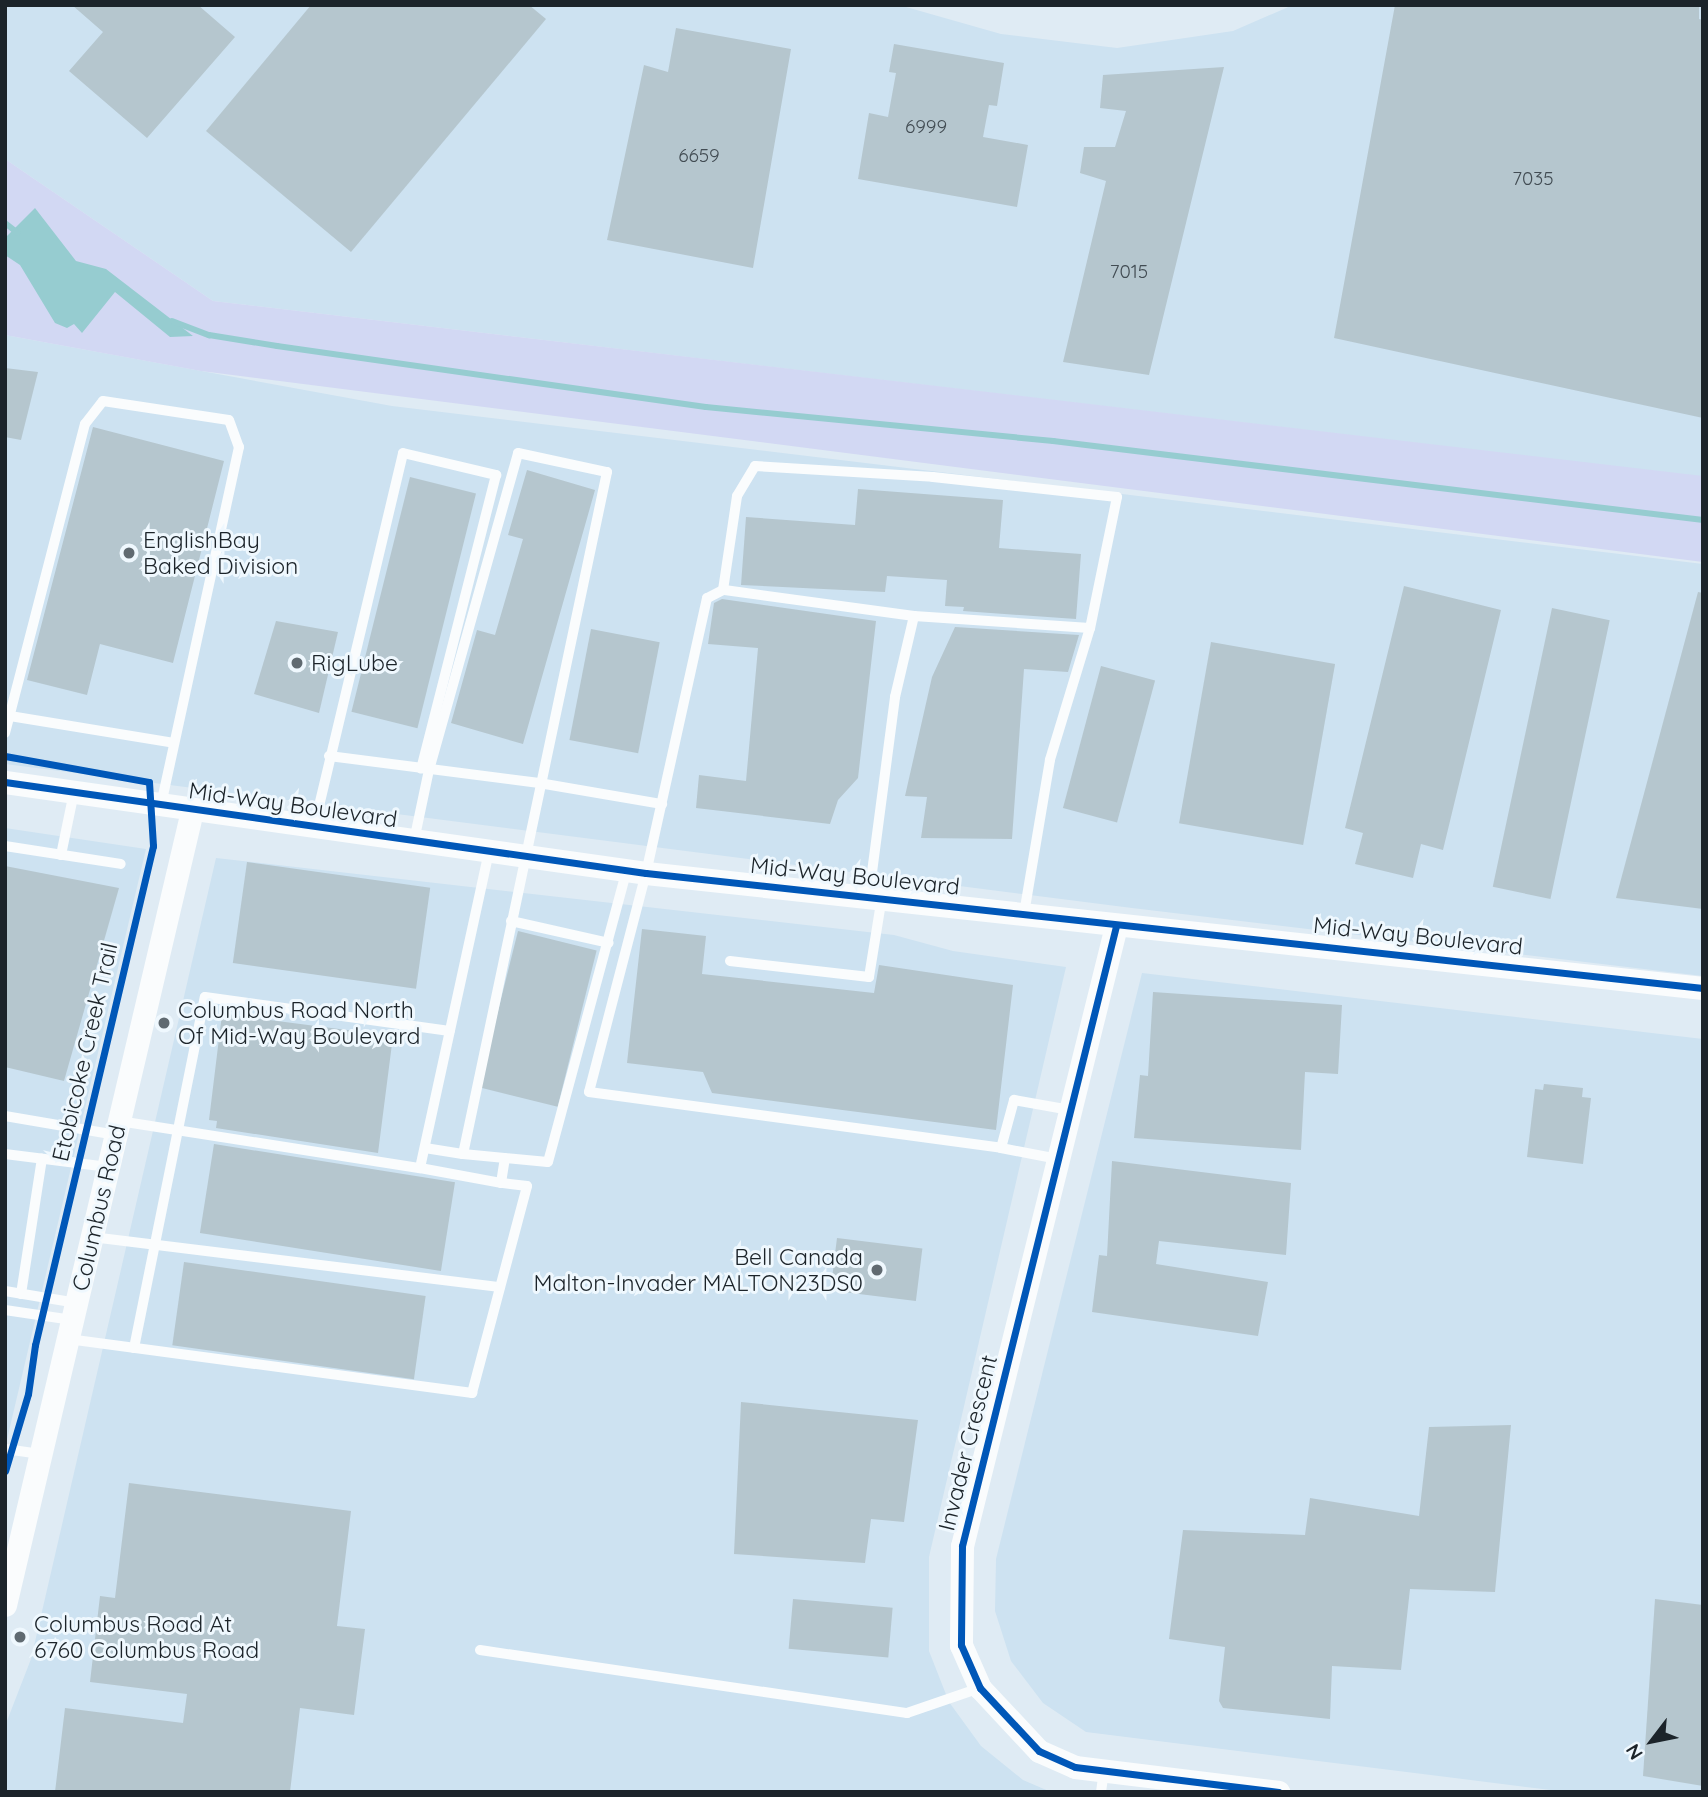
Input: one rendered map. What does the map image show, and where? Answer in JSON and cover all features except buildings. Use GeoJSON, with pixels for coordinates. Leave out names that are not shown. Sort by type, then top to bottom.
{"type":"FeatureCollection","features":[{"type":"Feature","properties":{"kind":"street","name":"Mid-Way Boulevard"},"geometry":{"type":"LineString","coordinates":[[5,782],[192,811],[636,871],[876,896],[1116,926],[1506,963],[1703,988]]}},
{"type":"Feature","properties":{"kind":"street","name":"Columbus Road"},"geometry":{"type":"LineString","coordinates":[[5,1605],[192,811]]}},
{"type":"Feature","properties":{"kind":"street","name":"Invader Crescent"},"geometry":{"type":"LineString","coordinates":[[1116,926],[962,1546],[961,1646],[980,1688],[1038,1751],[1103,1781],[1278,1792]]}},
{"type":"Feature","properties":{"kind":"lane"},"geometry":{"type":"LineString","coordinates":[[5,733],[85,424],[103,401],[229,420],[239,447],[161,806]]}},
{"type":"Feature","properties":{"kind":"lane"},"geometry":{"type":"LineString","coordinates":[[314,827],[328,756],[402,453],[496,475],[425,769],[414,841]]}},
{"type":"Feature","properties":{"kind":"lane"},"geometry":{"type":"LineString","coordinates":[[425,769],[518,453],[607,472],[539,783],[463,1154]]}},
{"type":"Feature","properties":{"kind":"lane"},"geometry":{"type":"LineString","coordinates":[[723,590],[737,496],[755,466],[933,477],[1117,497],[1090,628],[1050,760],[1024,915]]}},
{"type":"Feature","properties":{"kind":"lane"},"geometry":{"type":"LineString","coordinates":[[425,1148],[548,1162],[609,943],[662,804],[707,597],[723,590],[915,616],[1090,628]]}},
{"type":"Feature","properties":{"kind":"lane"},"geometry":{"type":"LineString","coordinates":[[730,961],[869,976],[895,697],[915,616]]}},
{"type":"Feature","properties":{"kind":"lane"},"geometry":{"type":"LineString","coordinates":[[9,716],[174,743]]}},
{"type":"Feature","properties":{"kind":"lane"},"geometry":{"type":"LineString","coordinates":[[328,756],[539,783],[662,804]]}},
{"type":"Feature","properties":{"kind":"lane"},"geometry":{"type":"LineString","coordinates":[[61,855],[74,792]]}},
{"type":"Feature","properties":{"kind":"lane"},"geometry":{"type":"LineString","coordinates":[[5,846],[121,864]]}},
{"type":"Feature","properties":{"kind":"lane"},"geometry":{"type":"LineString","coordinates":[[420,1168],[489,851]]}},
{"type":"Feature","properties":{"kind":"lane"},"geometry":{"type":"LineString","coordinates":[[636,871],[589,1092],[1001,1147],[1058,1159]]}},
{"type":"Feature","properties":{"kind":"lane"},"geometry":{"type":"LineString","coordinates":[[511,921],[609,943]]}},
{"type":"Feature","properties":{"kind":"lane"},"geometry":{"type":"LineString","coordinates":[[134,1348],[158,1245],[205,997],[450,1031]]}},
{"type":"Feature","properties":{"kind":"lane"},"geometry":{"type":"LineString","coordinates":[[1001,1147],[1014,1100],[1070,1110]]}},
{"type":"Feature","properties":{"kind":"lane"},"geometry":{"type":"LineString","coordinates":[[5,1116],[118,1128],[179,1130],[527,1186],[472,1393],[134,1348],[72,1321],[21,1294],[5,1291]]}},
{"type":"Feature","properties":{"kind":"lane"},"geometry":{"type":"LineString","coordinates":[[5,1154],[108,1167]]}},
{"type":"Feature","properties":{"kind":"lane"},"geometry":{"type":"LineString","coordinates":[[502,1183],[505,1158]]}},
{"type":"Feature","properties":{"kind":"lane"},"geometry":{"type":"LineString","coordinates":[[21,1294],[42,1159]]}},
{"type":"Feature","properties":{"kind":"lane"},"geometry":{"type":"LineString","coordinates":[[92,1237],[500,1287]]}},
{"type":"Feature","properties":{"kind":"lane"},"geometry":{"type":"LineString","coordinates":[[5,1310],[72,1321]]}},
{"type":"Feature","properties":{"kind":"lane"},"geometry":{"type":"LineString","coordinates":[[5,1449],[41,1454]]}},
{"type":"Feature","properties":{"kind":"lane"},"geometry":{"type":"LineString","coordinates":[[480,1650],[907,1713],[980,1688]]}},
{"type":"Feature","properties":{"kind":"shaded area"},"geometry":{"type":"Polygon","coordinates":[[[5,5],[899,5],[1001,34],[1117,48],[1233,31],[1293,5],[1703,5],[1703,477],[213,301],[5,159],[5,5]]]}},
{"type":"Feature","properties":{"kind":"shaded area"},"geometry":{"type":"Polygon","coordinates":[[[5,159],[213,301],[1703,476],[1703,562],[201,371],[5,335],[5,159]]]}},
{"type":"Feature","properties":{"kind":"shaded area"},"geometry":{"type":"Polygon","coordinates":[[[35,208],[76,261],[106,269],[193,336],[170,337],[115,292],[82,333],[74,324],[67,328],[55,323],[20,265],[5,255],[5,238],[35,208]]]}},
{"type":"Feature","properties":{"kind":"shaded area"},"geometry":{"type":"Polygon","coordinates":[[[5,335],[392,406],[1703,564],[1703,976],[1132,908],[5,764],[5,335]]]}},
{"type":"Feature","properties":{"kind":"shaded area"},"geometry":{"type":"Polygon","coordinates":[[[5,828],[146,849],[5,1448],[5,828]]]}},
{"type":"Feature","properties":{"kind":"shaded area"},"geometry":{"type":"Polygon","coordinates":[[[216,858],[894,935],[953,951],[1066,967],[929,1557],[929,1651],[949,1702],[981,1746],[1023,1780],[1051,1792],[5,1792],[5,1726],[31,1659],[216,858]]]}},
{"type":"Feature","properties":{"kind":"shaded area"},"geometry":{"type":"Polygon","coordinates":[[[1142,973],[1703,1039],[1703,1792],[1567,1792],[1086,1732],[1043,1703],[1011,1661],[995,1611],[996,1559],[1142,973]]]}},
{"type":"Feature","properties":{"kind":"waterway"},"geometry":{"type":"LineString","coordinates":[[5,223],[18,233]]}},
{"type":"Feature","properties":{"kind":"waterway"},"geometry":{"type":"LineString","coordinates":[[172,321],[209,335],[277,346],[706,407],[1053,441],[1703,520]]}},
{"type":"Feature","properties":{"kind":"cycle path","name":"Etobicoke Creek Trail"},"geometry":{"type":"LineString","coordinates":[[5,756],[149,782],[153,846],[35,1345],[28,1394],[5,1471]]}},
{"type":"Feature","properties":{"kind":"cycle path"},"geometry":{"type":"LineString","coordinates":[[5,782],[646,873],[1703,988]]}},
{"type":"Feature","properties":{"kind":"cycle path"},"geometry":{"type":"LineString","coordinates":[[1116,926],[962,1546],[961,1645],[980,1688],[1039,1751],[1075,1767],[1278,1792]]}},
{"type":"Feature","properties":{"kind":"place","name":"EnglishBay Baked Division"},"geometry":{"type":"Point","coordinates":[129,553]}},
{"type":"Feature","properties":{"kind":"place","name":"RigLube"},"geometry":{"type":"Point","coordinates":[297,663]}},
{"type":"Feature","properties":{"kind":"place","name":"Columbus Road North Of Mid-Way Boulevard"},"geometry":{"type":"Point","coordinates":[164,1023]}},
{"type":"Feature","properties":{"kind":"place","name":"Bell Canada Malton-Invader MALTON23DS0"},"geometry":{"type":"Point","coordinates":[877,1270]}},
{"type":"Feature","properties":{"kind":"place","name":"Columbus Road At 6760 Columbus Road"},"geometry":{"type":"Point","coordinates":[20,1637]}}]}
